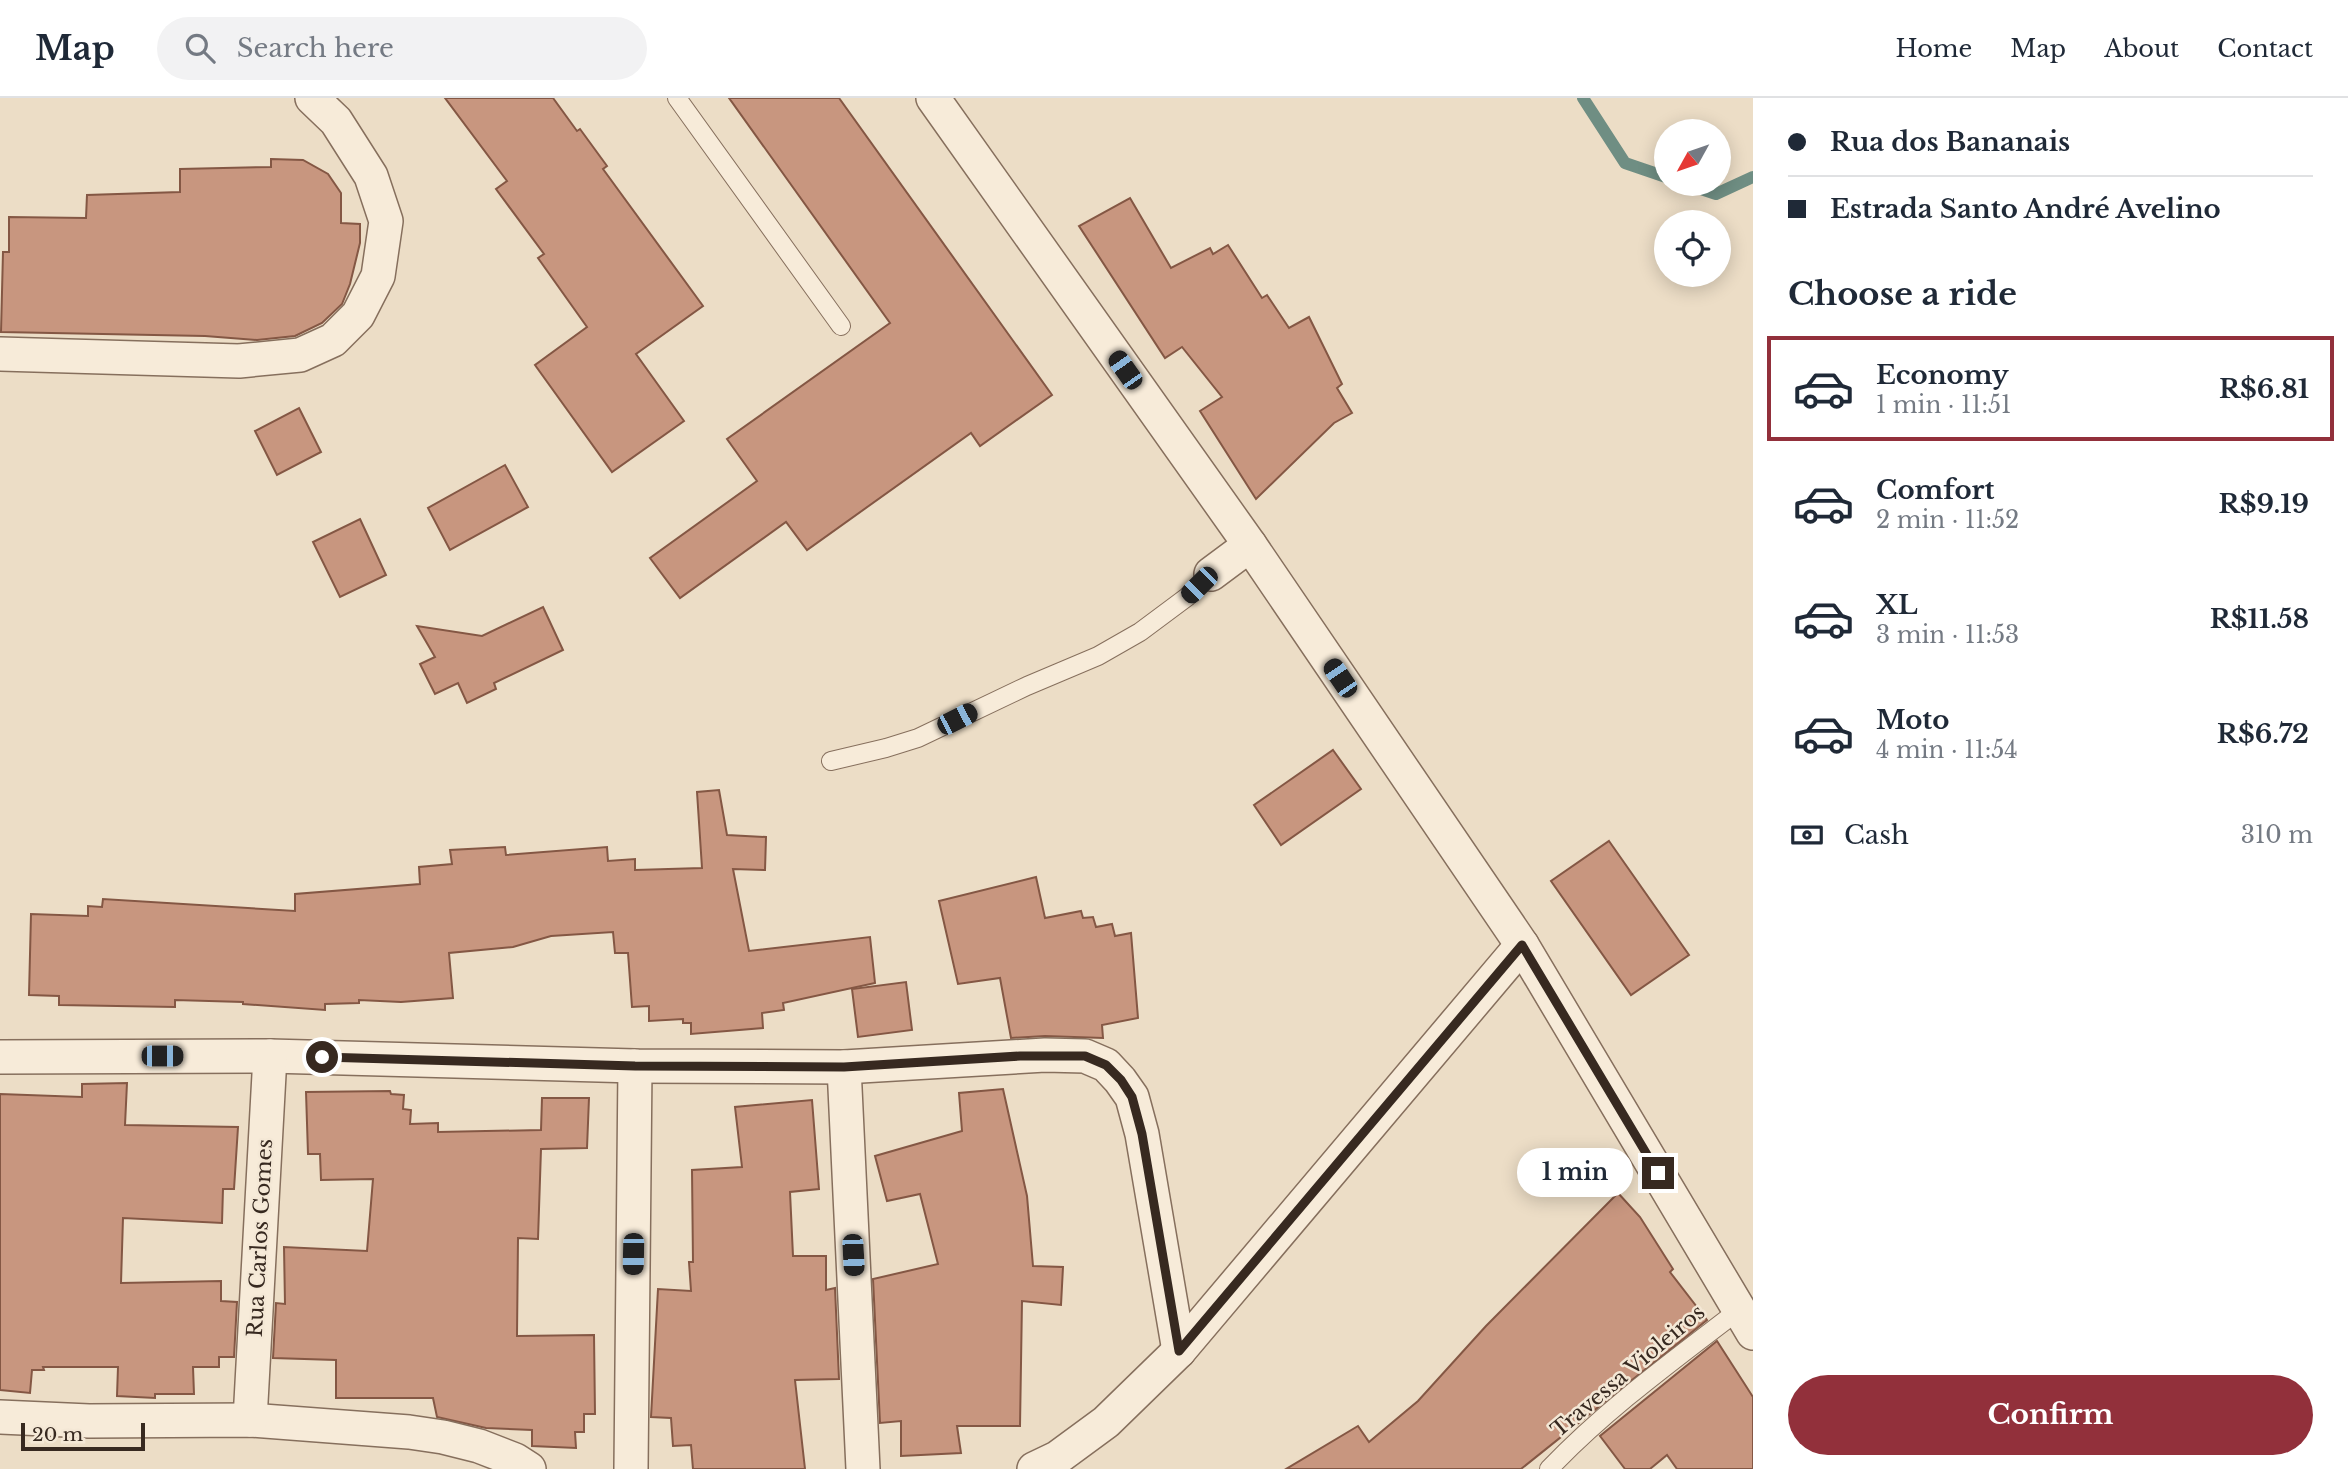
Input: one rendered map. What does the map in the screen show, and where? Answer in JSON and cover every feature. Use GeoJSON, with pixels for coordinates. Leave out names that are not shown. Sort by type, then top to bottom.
{"type":"FeatureCollection","features":[{"type":"Feature","properties":{"kind":"street"},"geometry":{"type":"LineString","coordinates":[[0,354],[239,361],[300,355],[333,340],[358,314],[378,276],[386,221],[371,176],[336,121],[312,98]]}},
{"type":"Feature","properties":{"kind":"street"},"geometry":{"type":"LineString","coordinates":[[933,98],[1250,545],[1522,945],[1746,1321]]}},
{"type":"Feature","properties":{"kind":"street"},"geometry":{"type":"LineString","coordinates":[[1211,574],[1250,545]]}},
{"type":"Feature","properties":{"kind":"street"},"geometry":{"type":"LineString","coordinates":[[1034,1469],[1057,1458],[1106,1422],[1179,1351],[1522,945]]}},
{"type":"Feature","properties":{"kind":"street"},"geometry":{"type":"LineString","coordinates":[[0,1057],[270,1056],[635,1066],[844,1067],[1045,1055],[1085,1056],[1106,1065],[1121,1080],[1132,1097],[1142,1134],[1179,1351]]}},
{"type":"Feature","properties":{"kind":"street","name":"Rua Carlos Gomes"},"geometry":{"type":"LineString","coordinates":[[250,1420],[270,1056]]}},
{"type":"Feature","properties":{"kind":"street"},"geometry":{"type":"LineString","coordinates":[[631,1469],[635,1066]]}},
{"type":"Feature","properties":{"kind":"street"},"geometry":{"type":"LineString","coordinates":[[844,1067],[863,1469]]}},
{"type":"Feature","properties":{"kind":"street"},"geometry":{"type":"LineString","coordinates":[[0,1417],[89,1421],[250,1420],[331,1424],[443,1437],[479,1446],[515,1460],[529,1469]]}},
{"type":"Feature","properties":{"kind":"lane"},"geometry":{"type":"LineString","coordinates":[[677,98],[841,326]]}},
{"type":"Feature","properties":{"kind":"lane"},"geometry":{"type":"LineString","coordinates":[[831,761],[918,738],[1098,656],[1140,632],[1187,597],[1211,574]]}},
{"type":"Feature","properties":{"kind":"lane","name":"Travessa Violeiros"},"geometry":{"type":"LineString","coordinates":[[1549,1469],[1637,1388],[1746,1321]]}},
{"type":"Feature","properties":{"kind":"building"},"geometry":{"type":"Polygon","coordinates":[[[445,98],[553,98],[607,166],[603,169],[703,306],[636,354],[684,421],[612,472],[535,365],[587,327],[538,258],[544,254],[496,189],[507,181],[445,98]]]}},
{"type":"Feature","properties":{"kind":"building"},"geometry":{"type":"Polygon","coordinates":[[[729,98],[839,98],[1052,395],[980,446],[971,433],[807,550],[786,522],[680,598],[650,558],[757,481],[727,439],[890,323],[729,98]]]}},
{"type":"Feature","properties":{"kind":"building"},"geometry":{"type":"Polygon","coordinates":[[[271,159],[303,160],[328,174],[341,193],[341,223],[360,224],[360,243],[350,284],[342,304],[322,323],[295,336],[257,340],[205,336],[1,332],[3,252],[9,252],[9,217],[86,218],[87,195],[180,192],[180,169],[271,167],[271,159]]]}},
{"type":"Feature","properties":{"kind":"building"},"geometry":{"type":"Polygon","coordinates":[[[1130,198],[1171,268],[1210,248],[1213,254],[1228,245],[1262,298],[1267,295],[1289,328],[1309,317],[1342,384],[1337,388],[1352,413],[1334,423],[1256,499],[1200,411],[1222,397],[1182,347],[1165,358],[1079,226],[1130,198]]]}},
{"type":"Feature","properties":{"kind":"building"},"geometry":{"type":"Polygon","coordinates":[[[299,408],[321,452],[277,475],[255,431],[299,408]]]}},
{"type":"Feature","properties":{"kind":"building"},"geometry":{"type":"Polygon","coordinates":[[[505,465],[528,507],[450,550],[428,508],[505,465]]]}},
{"type":"Feature","properties":{"kind":"building"},"geometry":{"type":"Polygon","coordinates":[[[360,519],[386,575],[340,597],[313,542],[360,519]]]}},
{"type":"Feature","properties":{"kind":"building"},"geometry":{"type":"Polygon","coordinates":[[[543,607],[563,650],[494,683],[496,689],[467,703],[458,683],[435,694],[420,664],[435,657],[417,626],[482,636],[543,607]]]}},
{"type":"Feature","properties":{"kind":"building"},"geometry":{"type":"Polygon","coordinates":[[[1333,750],[1361,789],[1281,845],[1254,805],[1333,750]]]}},
{"type":"Feature","properties":{"kind":"building"},"geometry":{"type":"Polygon","coordinates":[[[719,790],[727,835],[766,837],[765,870],[733,869],[749,951],[870,937],[875,983],[783,1003],[784,1010],[762,1013],[763,1028],[691,1034],[691,1023],[683,1023],[683,1019],[649,1021],[649,1006],[632,1007],[628,953],[615,953],[613,932],[551,936],[513,947],[449,953],[453,998],[401,1002],[359,1000],[359,1003],[325,1004],[325,1010],[243,1002],[175,1000],[175,1007],[59,1005],[59,996],[29,995],[31,914],[88,916],[88,906],[102,907],[103,899],[295,911],[295,894],[420,884],[419,867],[452,864],[450,850],[505,847],[506,855],[607,847],[608,861],[635,859],[635,870],[702,868],[697,792],[719,790]]]}},
{"type":"Feature","properties":{"kind":"building"},"geometry":{"type":"Polygon","coordinates":[[[1609,841],[1689,955],[1631,995],[1551,881],[1609,841]]]}},
{"type":"Feature","properties":{"kind":"building"},"geometry":{"type":"Polygon","coordinates":[[[1036,877],[1045,918],[1081,911],[1083,918],[1093,917],[1096,927],[1112,924],[1115,936],[1131,933],[1138,1018],[1102,1025],[1103,1038],[1011,1038],[1000,978],[958,984],[939,901],[1036,877]]]}},
{"type":"Feature","properties":{"kind":"building"},"geometry":{"type":"Polygon","coordinates":[[[906,982],[912,1030],[858,1037],[852,989],[906,982]]]}},
{"type":"Feature","properties":{"kind":"building"},"geometry":{"type":"Polygon","coordinates":[[[127,1083],[125,1125],[238,1127],[234,1189],[223,1189],[222,1223],[123,1218],[121,1283],[221,1281],[221,1301],[237,1302],[234,1357],[219,1357],[219,1367],[193,1367],[194,1394],[155,1394],[155,1398],[117,1396],[118,1367],[43,1367],[44,1370],[32,1370],[30,1393],[0,1390],[0,1094],[82,1097],[82,1084],[127,1083]]]}},
{"type":"Feature","properties":{"kind":"building"},"geometry":{"type":"Polygon","coordinates":[[[1003,1089],[1027,1196],[1033,1266],[1063,1267],[1061,1305],[1022,1301],[1020,1426],[957,1426],[961,1453],[901,1456],[901,1421],[880,1423],[873,1279],[938,1264],[920,1194],[887,1201],[875,1156],[962,1131],[959,1093],[1003,1089]]]}},
{"type":"Feature","properties":{"kind":"building"},"geometry":{"type":"Polygon","coordinates":[[[390,1091],[391,1094],[404,1095],[403,1109],[411,1110],[410,1124],[438,1123],[438,1132],[541,1130],[542,1098],[589,1098],[587,1148],[541,1149],[538,1239],[518,1238],[517,1336],[594,1335],[595,1414],[584,1414],[584,1432],[575,1432],[576,1448],[532,1446],[532,1430],[486,1428],[437,1417],[433,1398],[336,1398],[336,1360],[273,1358],[276,1303],[285,1304],[284,1247],[367,1251],[373,1179],[321,1180],[320,1154],[308,1154],[306,1092],[390,1091]]]}},
{"type":"Feature","properties":{"kind":"building"},"geometry":{"type":"Polygon","coordinates":[[[812,1100],[819,1189],[790,1192],[793,1256],[826,1256],[826,1290],[835,1288],[839,1379],[795,1380],[805,1469],[693,1469],[691,1445],[673,1446],[671,1418],[651,1417],[658,1289],[691,1291],[689,1262],[693,1262],[692,1170],[742,1167],[735,1107],[812,1100]]]}},
{"type":"Feature","properties":{"kind":"building"},"geometry":{"type":"Polygon","coordinates":[[[1618,1193],[1640,1217],[1673,1269],[1670,1272],[1707,1320],[1521,1469],[1286,1469],[1358,1426],[1369,1442],[1418,1401],[1486,1326],[1618,1193]]]}},
{"type":"Feature","properties":{"kind":"building"},"geometry":{"type":"Polygon","coordinates":[[[1717,1341],[1753,1397],[1753,1469],[1677,1469],[1667,1455],[1650,1469],[1625,1469],[1600,1436],[1717,1341]]]}},
{"type":"Feature","properties":{"kind":"waterway"},"geometry":{"type":"LineString","coordinates":[[1583,98],[1625,163],[1654,173]]}},
{"type":"Feature","properties":{"kind":"waterway"},"geometry":{"type":"LineString","coordinates":[[1731,187],[1753,177]]}},
{"type":"Feature","properties":{"kind":"route"},"geometry":{"type":"LineString","coordinates":[[322,1057],[635,1066],[844,1067],[1020,1056],[1085,1056],[1106,1065],[1121,1080],[1132,1097],[1142,1134],[1179,1351],[1522,945],[1658,1173]]}}]}
